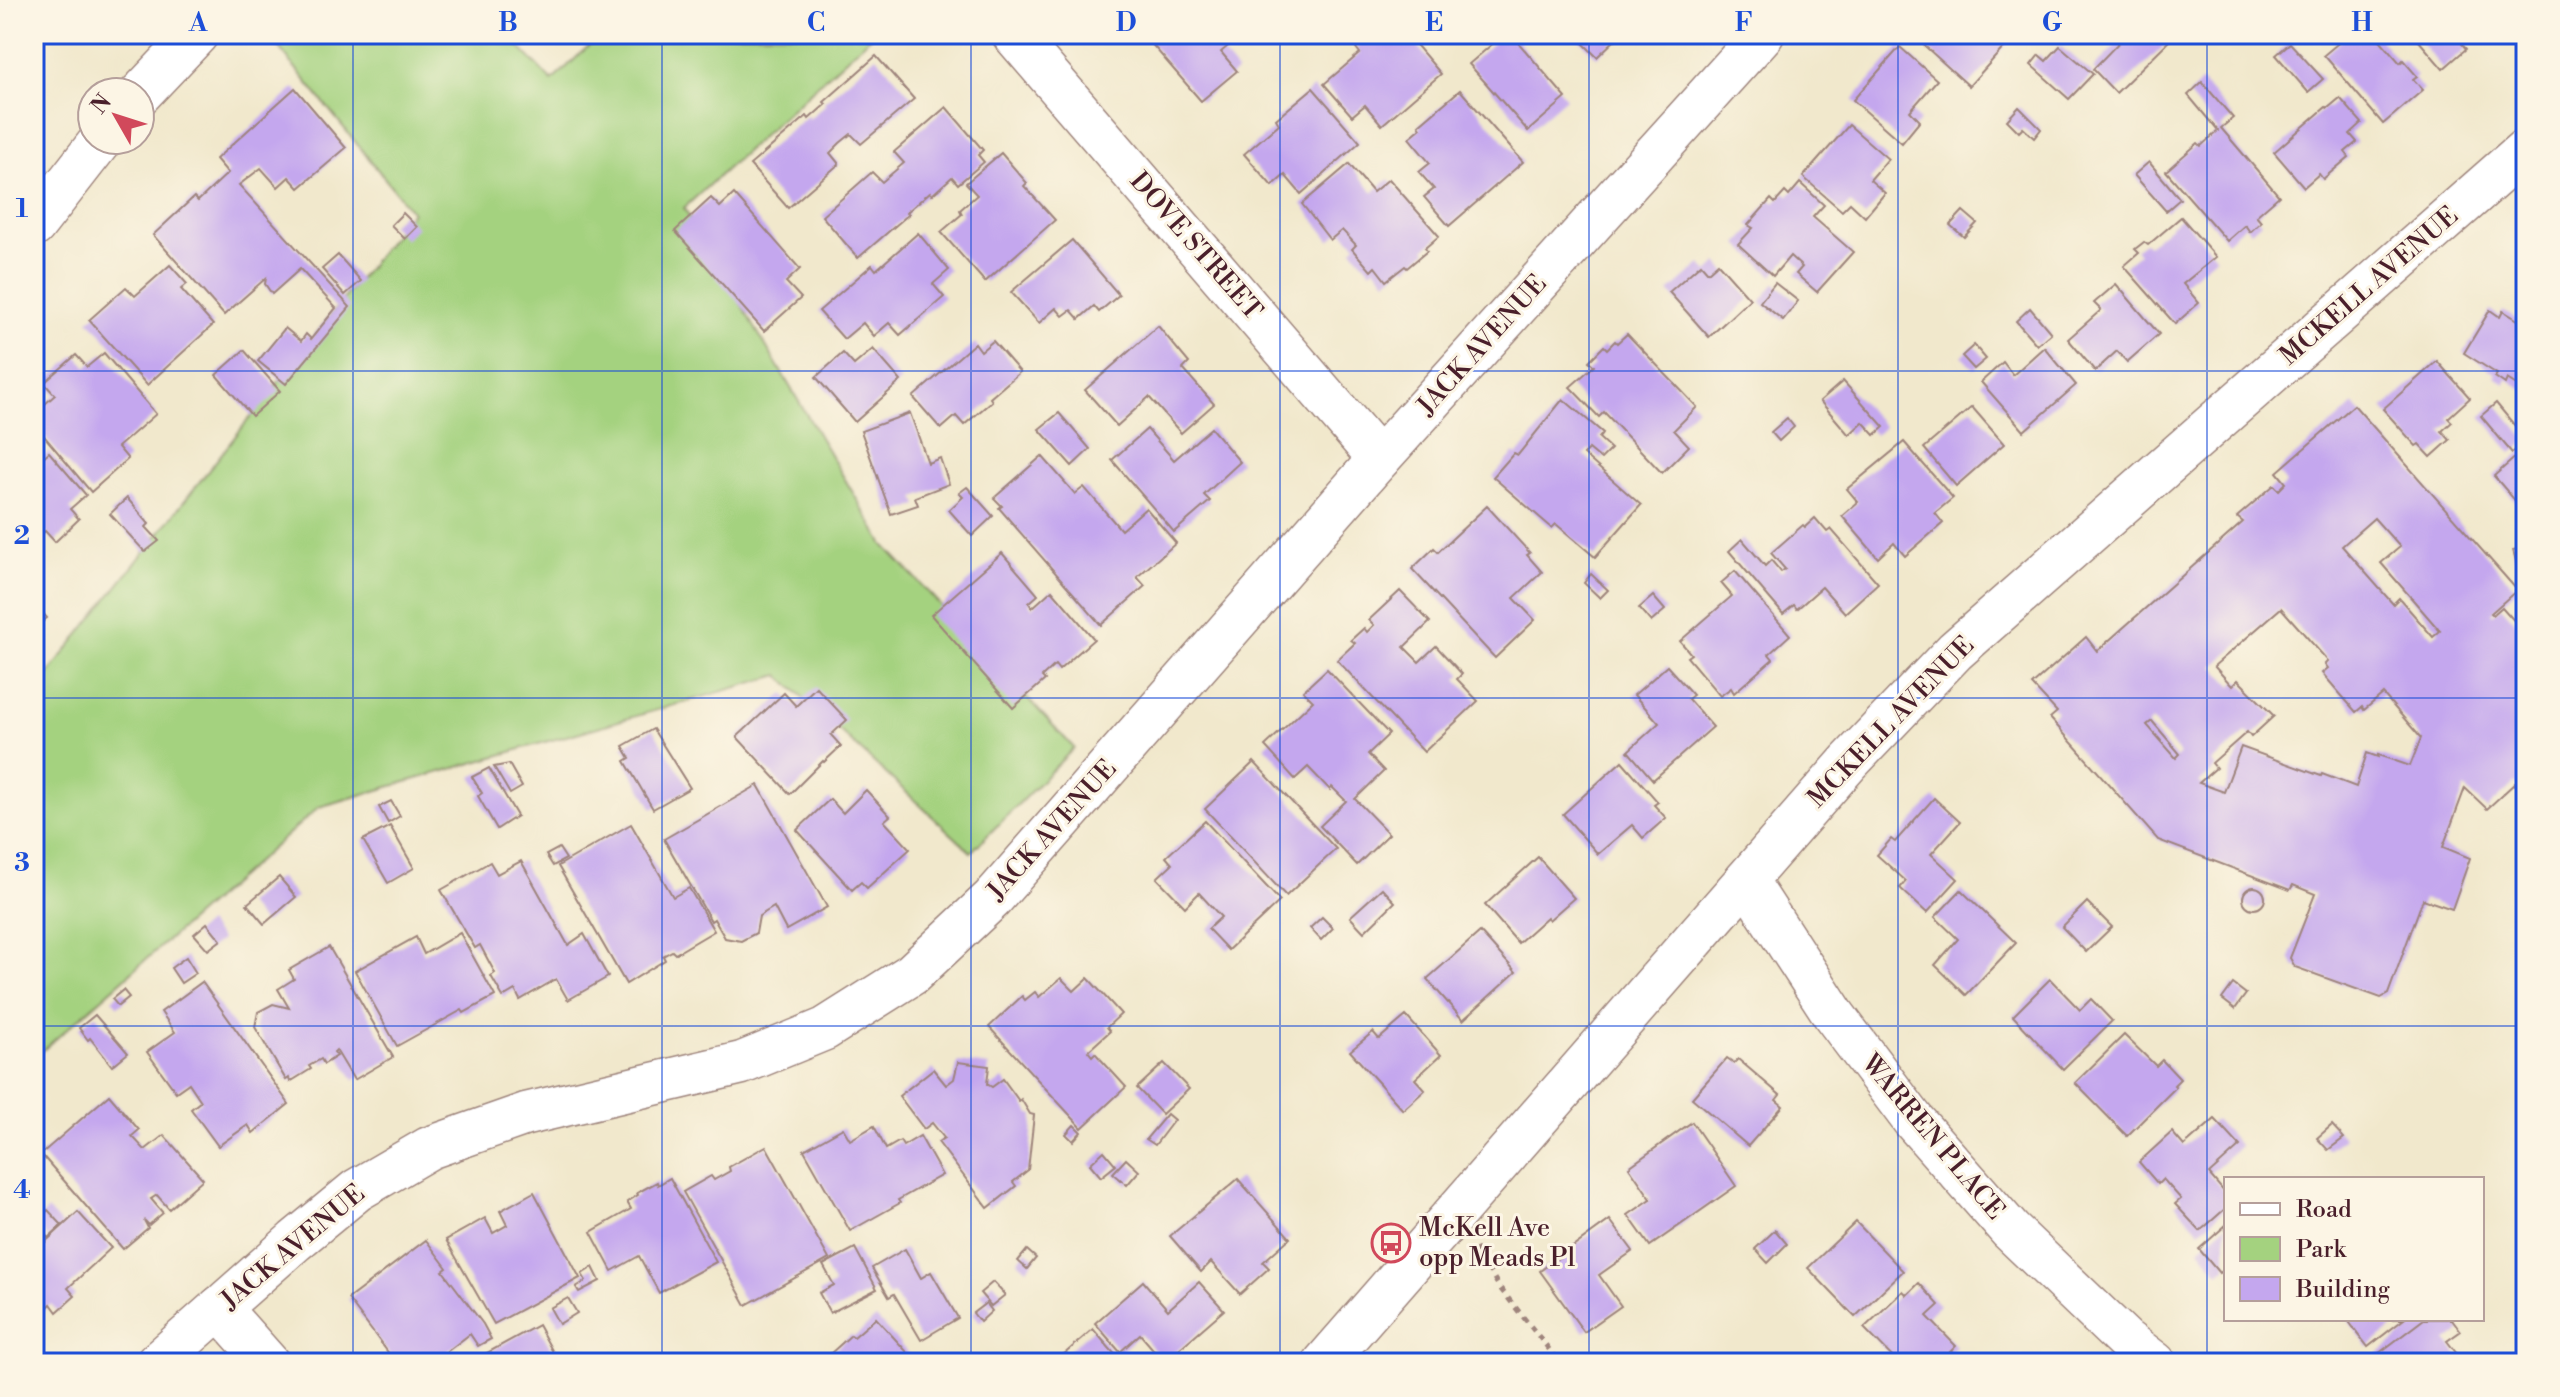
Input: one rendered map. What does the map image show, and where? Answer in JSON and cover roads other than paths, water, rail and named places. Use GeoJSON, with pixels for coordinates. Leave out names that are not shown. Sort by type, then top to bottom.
{"type":"FeatureCollection","features":[{"type":"Feature","properties":{"kind":"street"},"geometry":{"type":"LineString","coordinates":[[156,77],[197,34]]}},
{"type":"Feature","properties":{"kind":"street","name":"DOVE STREET"},"geometry":{"type":"LineString","coordinates":[[1013,34],[1379,459]]}},
{"type":"Feature","properties":{"kind":"street","name":"JACK AVENUE"},"geometry":{"type":"LineString","coordinates":[[157,1363],[357,1190],[429,1148],[526,1114],[742,1063],[825,1029],[912,974],[992,899],[1379,459],[1763,34]]}},
{"type":"Feature","properties":{"kind":"street","name":"MCKELL AVENUE"},"geometry":{"type":"LineString","coordinates":[[1324,1363],[1849,762],[1955,651],[2526,149]]}},
{"type":"Feature","properties":{"kind":"street"},"geometry":{"type":"LineString","coordinates":[[34,226],[89,156]]}},
{"type":"Feature","properties":{"kind":"street","name":"WARREN PLACE"},"geometry":{"type":"LineString","coordinates":[[1746,880],[1834,1015],[1913,1120],[2010,1230],[2125,1340],[2155,1363]]}},
{"type":"Feature","properties":{"kind":"street"},"geometry":{"type":"LineString","coordinates":[[219,1308],[268,1363]]}},
{"type":"Feature","properties":{"kind":"place","name":"McKell Ave opp Meads Pl"},"geometry":{"type":"Point","coordinates":[1391,1243]}}]}
